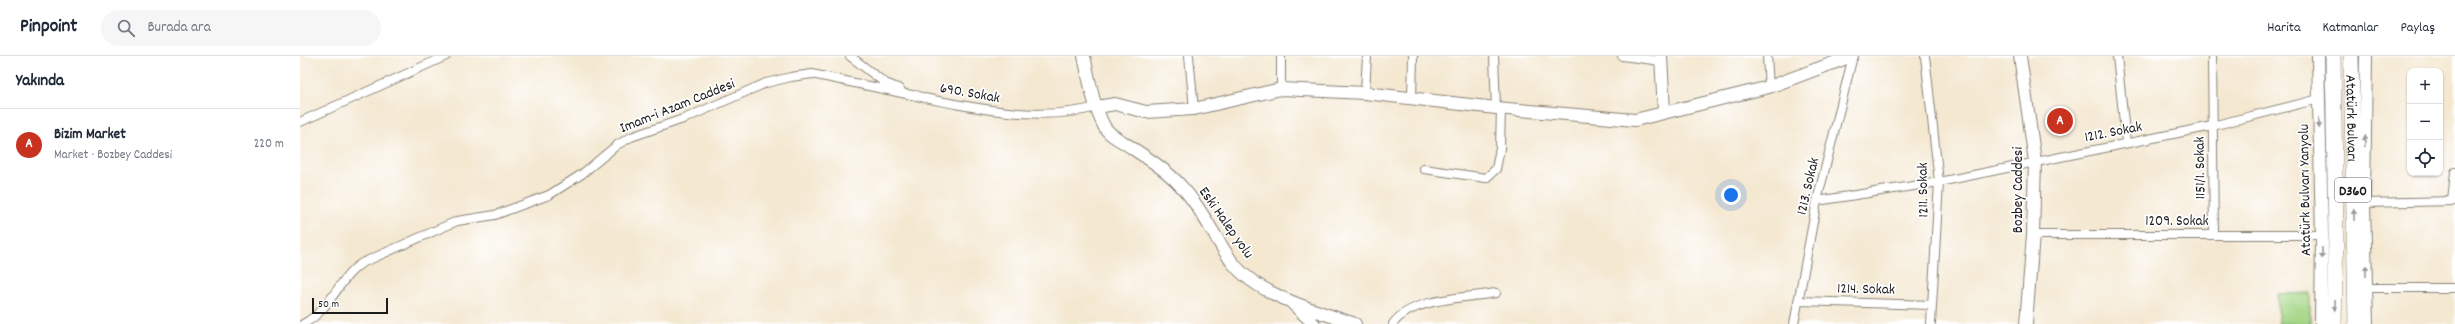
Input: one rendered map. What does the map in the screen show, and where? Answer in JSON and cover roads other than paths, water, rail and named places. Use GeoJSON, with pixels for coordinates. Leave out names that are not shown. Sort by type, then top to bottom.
{"type":"FeatureCollection","features":[{"type":"Feature","properties":{"kind":"highway","name":"Atatürk Bulvarı"},"geometry":{"type":"LineString","coordinates":[[2333,56],[2336,235],[2334,324]]}},
{"type":"Feature","properties":{"kind":"highway","name":"Atatürk Bulvarı"},"geometry":{"type":"LineString","coordinates":[[2351,56],[2356,324]]}},
{"type":"Feature","properties":{"kind":"street"},"geometry":{"type":"LineString","coordinates":[[300,122],[446,56]]}},
{"type":"Feature","properties":{"kind":"street","name":"690. Sokak"},"geometry":{"type":"LineString","coordinates":[[850,56],[885,83],[921,97],[988,110],[1015,113],[1057,114],[1097,107]]}},
{"type":"Feature","properties":{"kind":"street","name":"Eski Halep yolu"},"geometry":{"type":"LineString","coordinates":[[1084,56],[1097,107],[1104,127],[1115,138],[1163,170],[1180,185],[1208,223],[1233,263],[1246,275],[1290,302],[1355,324]]}},
{"type":"Feature","properties":{"kind":"street"},"geometry":{"type":"LineString","coordinates":[[1189,56],[1194,108]]}},
{"type":"Feature","properties":{"kind":"street"},"geometry":{"type":"LineString","coordinates":[[1281,56],[1281,89]]}},
{"type":"Feature","properties":{"kind":"street"},"geometry":{"type":"LineString","coordinates":[[1365,93],[1367,56]]}},
{"type":"Feature","properties":{"kind":"street"},"geometry":{"type":"LineString","coordinates":[[1412,56],[1412,98]]}},
{"type":"Feature","properties":{"kind":"street"},"geometry":{"type":"LineString","coordinates":[[1424,170],[1486,178],[1496,169],[1500,148],[1494,56]]}},
{"type":"Feature","properties":{"kind":"street"},"geometry":{"type":"LineString","coordinates":[[1622,56],[1661,58],[1664,112]]}},
{"type":"Feature","properties":{"kind":"street"},"geometry":{"type":"LineString","coordinates":[[1767,56],[1770,87]]}},
{"type":"Feature","properties":{"kind":"street"},"geometry":{"type":"LineString","coordinates":[[1097,107],[1115,104],[1146,112],[1194,108],[1281,89],[1365,93],[1498,108],[1635,120],[1770,87],[1852,56]]}},
{"type":"Feature","properties":{"kind":"street","name":"1213. Sokak"},"geometry":{"type":"LineString","coordinates":[[1794,324],[1818,201],[1852,56]]}},
{"type":"Feature","properties":{"kind":"street","name":"1211. Sokak"},"geometry":{"type":"LineString","coordinates":[[1925,56],[1939,182],[1931,324]]}},
{"type":"Feature","properties":{"kind":"street","name":"Bozbey Caddesi"},"geometry":{"type":"LineString","coordinates":[[2020,56],[2035,161],[2033,235],[2026,324]]}},
{"type":"Feature","properties":{"kind":"street"},"geometry":{"type":"LineString","coordinates":[[2117,56],[2126,142]]}},
{"type":"Feature","properties":{"kind":"street","name":"1151/1. Sokak"},"geometry":{"type":"LineString","coordinates":[[2212,56],[2214,234]]}},
{"type":"Feature","properties":{"kind":"street","name":"Atatürk Bulvarı Yanyolu"},"geometry":{"type":"LineString","coordinates":[[2318,56],[2322,235],[2321,324]]}},
{"type":"Feature","properties":{"kind":"street"},"geometry":{"type":"LineString","coordinates":[[2366,56],[2364,203],[2367,324]]}},
{"type":"Feature","properties":{"kind":"street","name":"Imam-i Azam Caddesi"},"geometry":{"type":"LineString","coordinates":[[303,324],[332,299],[355,267],[362,263],[457,221],[495,215],[549,195],[582,174],[617,145],[631,137],[686,118],[766,84],[791,77],[812,74],[921,97]]}},
{"type":"Feature","properties":{"kind":"street","name":"1212. Sokak"},"geometry":{"type":"LineString","coordinates":[[1818,201],[1939,182],[2126,142],[2212,126],[2319,98]]}},
{"type":"Feature","properties":{"kind":"street"},"geometry":{"type":"LineString","coordinates":[[2364,203],[2453,201],[2455,172]]}},
{"type":"Feature","properties":{"kind":"street","name":"1209. Sokak"},"geometry":{"type":"LineString","coordinates":[[2033,235],[2322,235]]}},
{"type":"Feature","properties":{"kind":"street"},"geometry":{"type":"LineString","coordinates":[[2365,288],[2455,288]]}},
{"type":"Feature","properties":{"kind":"street"},"geometry":{"type":"LineString","coordinates":[[1393,324],[1398,317],[1410,309],[1428,304],[1496,293]]}},
{"type":"Feature","properties":{"kind":"street","name":"1214. Sokak"},"geometry":{"type":"LineString","coordinates":[[1798,300],[1932,305]]}},
{"type":"Feature","properties":{"kind":"street"},"geometry":{"type":"LineString","coordinates":[[1290,302],[1314,324]]}},
{"type":"Feature","properties":{"kind":"place","name":"Bizim Market"},"geometry":{"type":"Point","coordinates":[2060,121]}}]}
